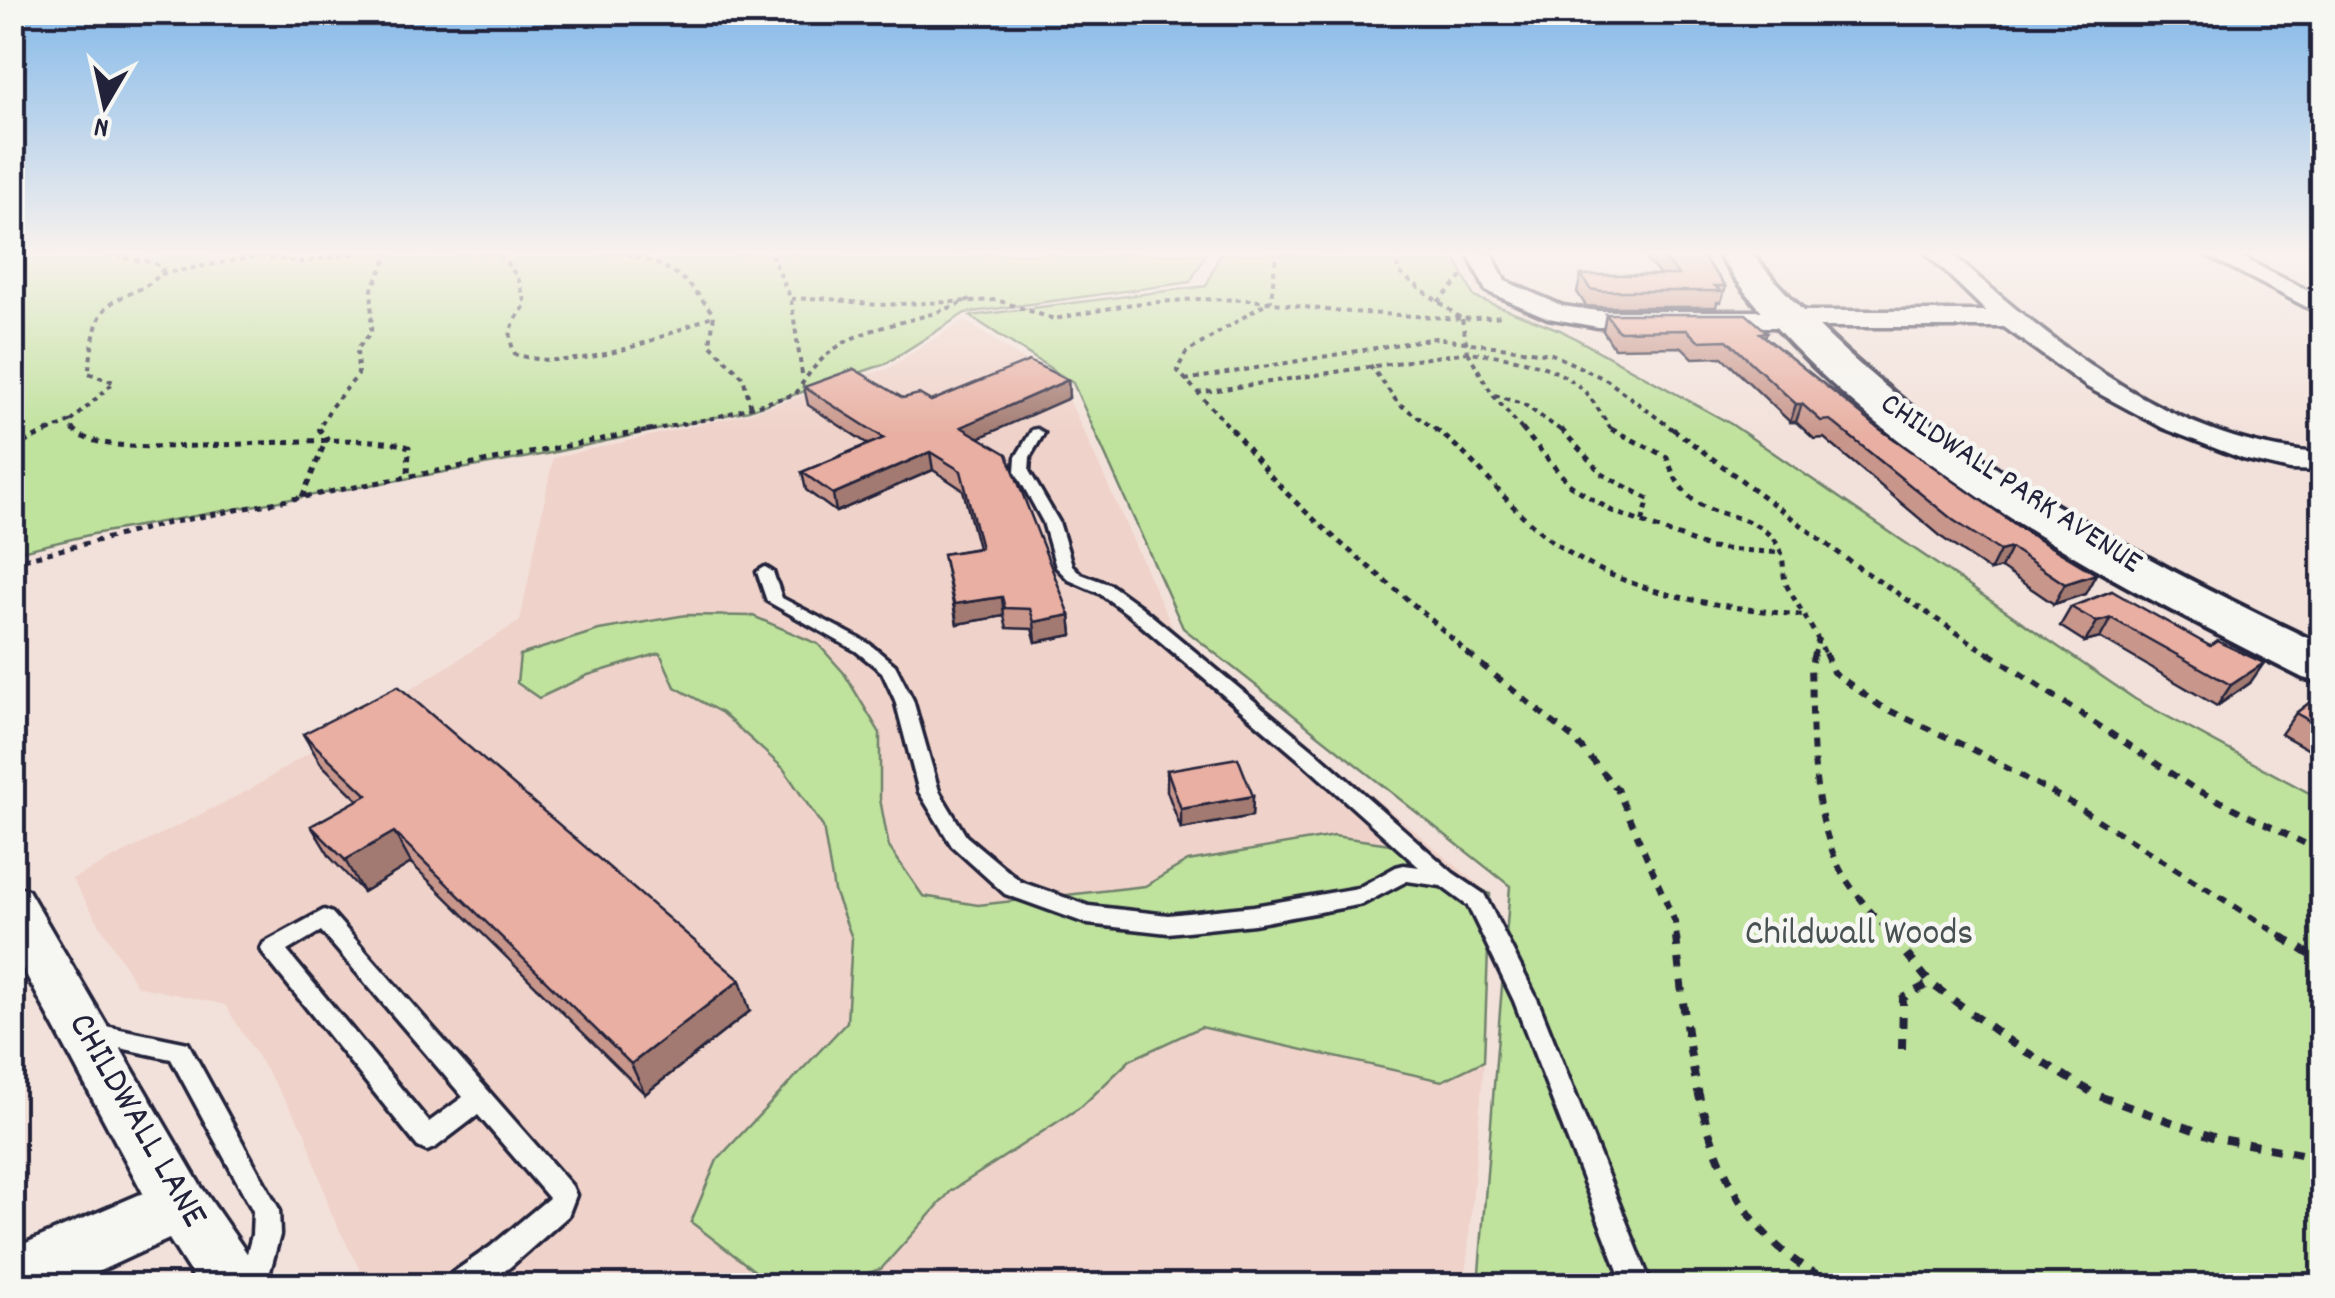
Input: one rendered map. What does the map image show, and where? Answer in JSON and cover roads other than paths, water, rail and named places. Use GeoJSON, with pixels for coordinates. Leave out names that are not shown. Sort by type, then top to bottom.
{"type":"FeatureCollection","features":[{"type":"Feature","properties":{"kind":"street"},"geometry":{"type":"LineString","coordinates":[[1580,315],[1636,321],[2010,318]]}},
{"type":"Feature","properties":{"kind":"street","name":"CHILDWALL PARK AVENUE"},"geometry":{"type":"LineString","coordinates":[[1785,315],[1892,411],[2032,507],[2155,580],[2322,666]]}},
{"type":"Feature","properties":{"kind":"street"},"geometry":{"type":"LineString","coordinates":[[2006,315],[2078,370],[2178,422],[2252,455],[2306,464],[2322,462]]}},
{"type":"Feature","properties":{"kind":"street","name":"CHILDWALL LANE"},"geometry":{"type":"LineString","coordinates":[[12,903],[180,1205],[234,1286]]}},
{"type":"Feature","properties":{"kind":"street"},"geometry":{"type":"LineString","coordinates":[[12,1280],[180,1205]]}},
{"type":"Feature","properties":{"kind":"lane"},"geometry":{"type":"LineString","coordinates":[[1038,434],[1023,457],[1022,471],[1051,522],[1064,567],[1134,610],[1446,879],[1476,900],[1526,1001],[1638,1286]]}},
{"type":"Feature","properties":{"kind":"lane"},"geometry":{"type":"LineString","coordinates":[[765,572],[775,600],[862,647],[889,669],[904,700],[929,792],[959,840],[1013,888],[1088,915],[1168,924],[1254,916],[1364,896],[1404,873],[1446,879]]}},
{"type":"Feature","properties":{"kind":"lane"},"geometry":{"type":"LineString","coordinates":[[474,1282],[559,1207],[563,1195],[324,918],[272,950],[427,1139],[478,1100]]}},
{"type":"Feature","properties":{"kind":"lane"},"geometry":{"type":"LineString","coordinates":[[86,1032],[179,1050],[266,1209],[266,1235],[252,1286]]}},
{"type":"Feature","properties":{"kind":"park label","name":"Childwall Woods"},"geometry":{"type":"Point","coordinates":[1859,935]}}]}
